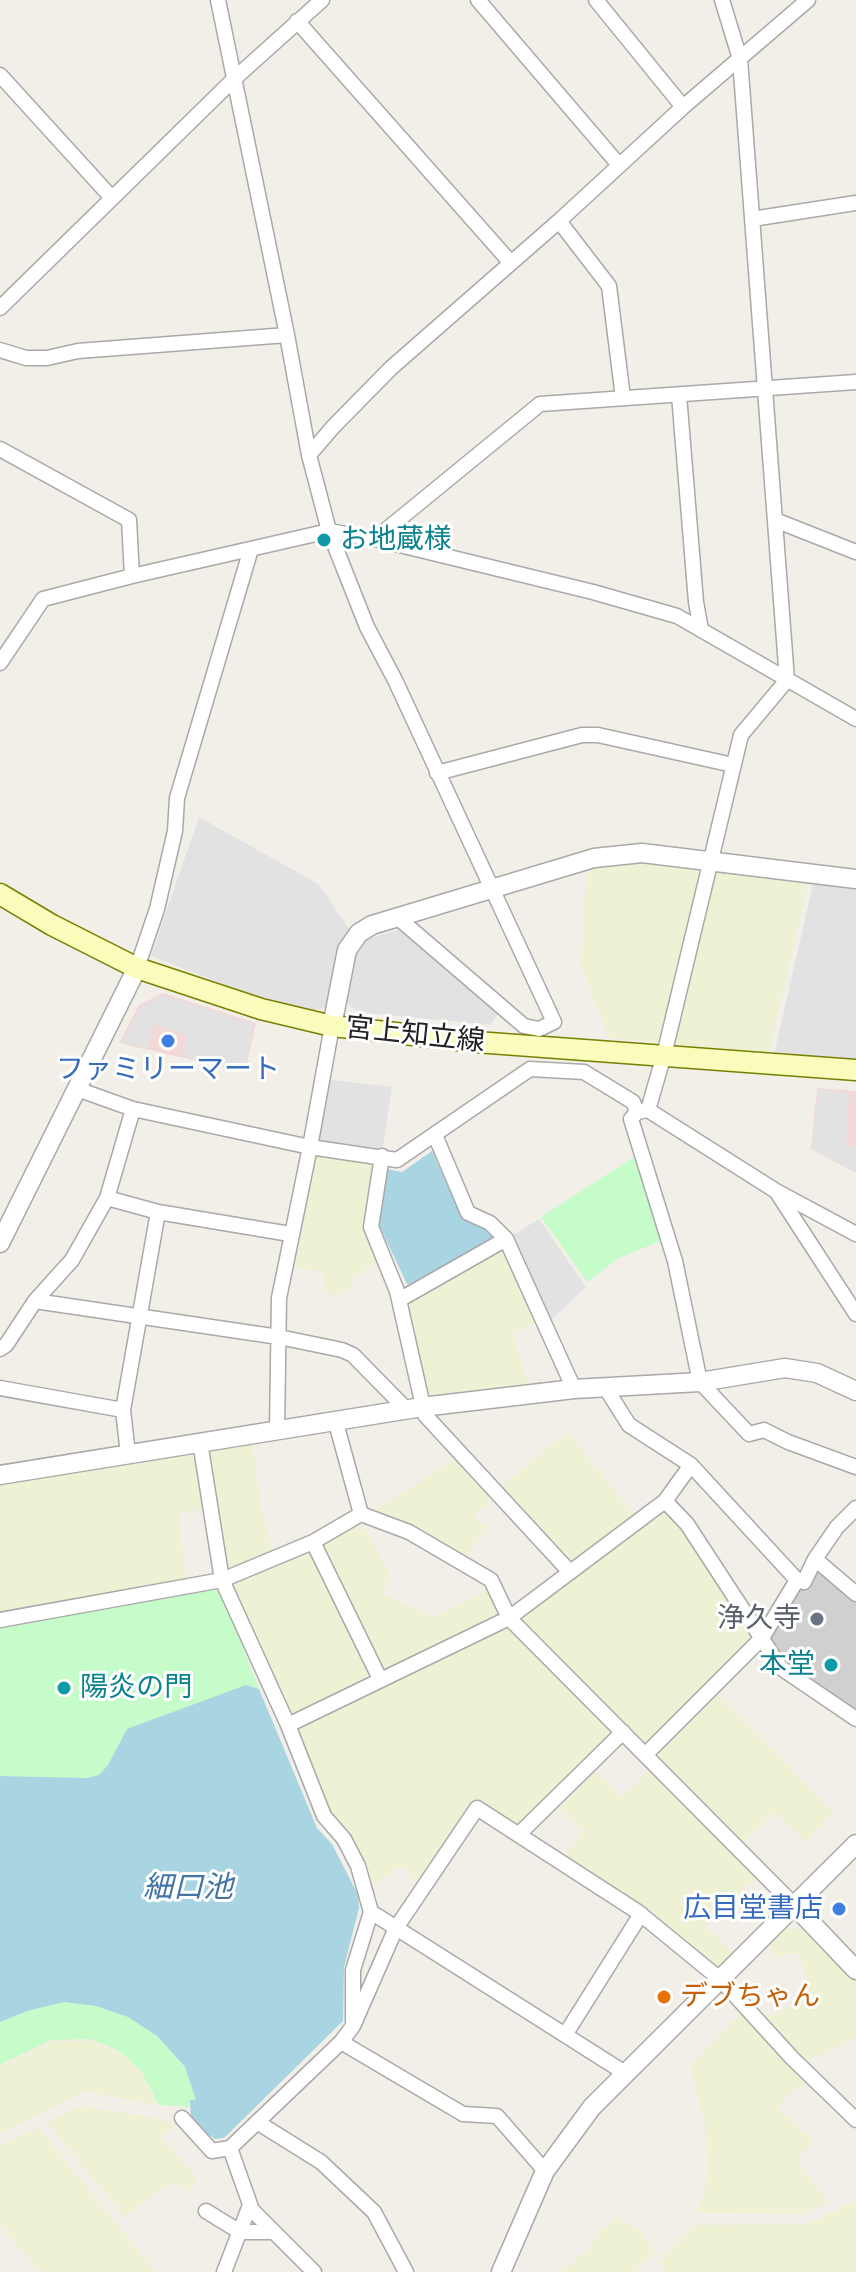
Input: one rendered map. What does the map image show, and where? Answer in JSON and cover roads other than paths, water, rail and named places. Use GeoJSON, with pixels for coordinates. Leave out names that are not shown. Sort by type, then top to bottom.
{"type":"FeatureCollection","features":[{"type":"Feature","properties":{"kind":"main road","name":"宮上知立線"},"geometry":{"type":"LineString","coordinates":[[0,894],[52,925],[137,968],[261,1009],[332,1026],[476,1042],[856,1070]]}},
{"type":"Feature","properties":{"kind":"street"},"geometry":{"type":"LineString","coordinates":[[218,0],[309,455],[329,531],[355,602],[395,680],[554,1022],[539,1029],[524,1026],[397,917]]}},
{"type":"Feature","properties":{"kind":"street"},"geometry":{"type":"LineString","coordinates":[[0,308],[234,79],[322,0]]}},
{"type":"Feature","properties":{"kind":"street"},"geometry":{"type":"LineString","coordinates":[[478,0],[619,165]]}},
{"type":"Feature","properties":{"kind":"street"},"geometry":{"type":"LineString","coordinates":[[596,0],[683,107]]}},
{"type":"Feature","properties":{"kind":"street"},"geometry":{"type":"LineString","coordinates":[[722,0],[740,59],[787,680],[741,735],[664,1055],[642,1111],[631,1119],[675,1261],[700,1382],[749,1434],[764,1430],[856,1467]]}},
{"type":"Feature","properties":{"kind":"street"},"geometry":{"type":"LineString","coordinates":[[309,455],[391,368],[683,107],[808,0]]}},
{"type":"Feature","properties":{"kind":"street"},"geometry":{"type":"LineString","coordinates":[[297,21],[511,263]]}},
{"type":"Feature","properties":{"kind":"street"},"geometry":{"type":"LineString","coordinates":[[0,75],[112,198]]}},
{"type":"Feature","properties":{"kind":"street"},"geometry":{"type":"LineString","coordinates":[[752,219],[856,203]]}},
{"type":"Feature","properties":{"kind":"street"},"geometry":{"type":"LineString","coordinates":[[559,221],[609,286],[623,398]]}},
{"type":"Feature","properties":{"kind":"street"},"geometry":{"type":"LineString","coordinates":[[0,350],[26,358],[47,358],[78,351],[287,335]]}},
{"type":"Feature","properties":{"kind":"street"},"geometry":{"type":"LineString","coordinates":[[375,539],[540,404],[856,382]]}},
{"type":"Feature","properties":{"kind":"street"},"geometry":{"type":"LineString","coordinates":[[679,395],[701,630]]}},
{"type":"Feature","properties":{"kind":"street"},"geometry":{"type":"LineString","coordinates":[[0,449],[129,520],[132,576]]}},
{"type":"Feature","properties":{"kind":"street"},"geometry":{"type":"LineString","coordinates":[[775,520],[856,552]]}},
{"type":"Feature","properties":{"kind":"street"},"geometry":{"type":"LineString","coordinates":[[0,663],[43,599],[329,531],[375,539],[630,601],[677,616],[856,719]]}},
{"type":"Feature","properties":{"kind":"street"},"geometry":{"type":"LineString","coordinates":[[0,1243],[137,968],[157,909],[171,847],[177,798],[251,549]]}},
{"type":"Feature","properties":{"kind":"street"},"geometry":{"type":"LineString","coordinates":[[437,773],[582,735],[598,735],[733,765]]}},
{"type":"Feature","properties":{"kind":"street"},"geometry":{"type":"LineString","coordinates":[[277,1430],[279,1298],[344,959],[352,941],[372,925],[594,858],[642,853],[856,879]]}},
{"type":"Feature","properties":{"kind":"street"},"geometry":{"type":"LineString","coordinates":[[77,1089],[133,1109],[310,1147],[397,1160],[530,1069],[584,1072],[633,1102],[642,1111],[776,1191],[856,1234]]}},
{"type":"Feature","properties":{"kind":"street"},"geometry":{"type":"LineString","coordinates":[[0,1349],[6,1345],[35,1301],[72,1260],[107,1198],[133,1109]]}},
{"type":"Feature","properties":{"kind":"street"},"geometry":{"type":"LineString","coordinates":[[435,1135],[468,1213],[490,1223],[506,1239],[574,1389]]}},
{"type":"Feature","properties":{"kind":"street"},"geometry":{"type":"LineString","coordinates":[[382,1156],[371,1227],[399,1300],[415,1409]]}},
{"type":"Feature","properties":{"kind":"street"},"geometry":{"type":"LineString","coordinates":[[776,1191],[856,1314]]}},
{"type":"Feature","properties":{"kind":"street"},"geometry":{"type":"LineString","coordinates":[[107,1198],[158,1212],[290,1234]]}},
{"type":"Feature","properties":{"kind":"street"},"geometry":{"type":"LineString","coordinates":[[128,1454],[123,1410],[158,1212]]}},
{"type":"Feature","properties":{"kind":"street"},"geometry":{"type":"LineString","coordinates":[[399,1300],[506,1239]]}},
{"type":"Feature","properties":{"kind":"street"},"geometry":{"type":"LineString","coordinates":[[35,1301],[279,1337],[353,1355],[425,1415],[569,1571]]}},
{"type":"Feature","properties":{"kind":"street"},"geometry":{"type":"LineString","coordinates":[[0,1475],[415,1409],[574,1389],[700,1382],[785,1368],[817,1373],[856,1391]]}},
{"type":"Feature","properties":{"kind":"street"},"geometry":{"type":"LineString","coordinates":[[605,1387],[629,1425],[691,1465],[797,1580],[804,1582],[815,1559],[837,1527],[856,1508]]}},
{"type":"Feature","properties":{"kind":"street"},"geometry":{"type":"LineString","coordinates":[[0,1388],[123,1410]]}},
{"type":"Feature","properties":{"kind":"street"},"geometry":{"type":"LineString","coordinates":[[336,1423],[361,1514]]}},
{"type":"Feature","properties":{"kind":"street"},"geometry":{"type":"LineString","coordinates":[[200,1442],[222,1580],[288,1725],[324,1816],[344,1839],[358,1866],[371,1912],[353,1970],[353,2026]]}},
{"type":"Feature","properties":{"kind":"street"},"geometry":{"type":"LineString","coordinates":[[288,1725],[509,1618],[665,1501],[691,1465]]}},
{"type":"Feature","properties":{"kind":"street"},"geometry":{"type":"LineString","coordinates":[[665,1501],[687,1524],[781,1668],[856,1719]]}},
{"type":"Feature","properties":{"kind":"street"},"geometry":{"type":"LineString","coordinates":[[0,1620],[222,1580],[313,1542],[361,1514]]}},
{"type":"Feature","properties":{"kind":"street"},"geometry":{"type":"LineString","coordinates":[[361,1514],[409,1532],[491,1580],[509,1618],[856,1970]]}},
{"type":"Feature","properties":{"kind":"street"},"geometry":{"type":"LineString","coordinates":[[313,1542],[380,1679]]}},
{"type":"Feature","properties":{"kind":"street"},"geometry":{"type":"LineString","coordinates":[[815,1559],[856,1594]]}},
{"type":"Feature","properties":{"kind":"street"},"geometry":{"type":"LineString","coordinates":[[646,1754],[762,1638],[797,1580]]}},
{"type":"Feature","properties":{"kind":"street"},"geometry":{"type":"LineString","coordinates":[[519,1834],[623,1732]]}},
{"type":"Feature","properties":{"kind":"street"},"geometry":{"type":"LineString","coordinates":[[182,2118],[212,2151],[230,2148],[341,2042],[353,2026],[396,1928],[477,1808],[641,1914],[721,1980],[792,2058],[856,2120]]}},
{"type":"Feature","properties":{"kind":"street"},"geometry":{"type":"LineString","coordinates":[[501,2272],[545,2171],[592,2107],[856,1844]]}},
{"type":"Feature","properties":{"kind":"street"},"geometry":{"type":"LineString","coordinates":[[371,1912],[625,2073]]}},
{"type":"Feature","properties":{"kind":"street"},"geometry":{"type":"LineString","coordinates":[[565,2035],[641,1914]]}},
{"type":"Feature","properties":{"kind":"street"},"geometry":{"type":"LineString","coordinates":[[341,2042],[463,2114],[497,2116],[545,2171]]}},
{"type":"Feature","properties":{"kind":"street"},"geometry":{"type":"LineString","coordinates":[[257,2122],[321,2162],[374,2212],[406,2272]]}},
{"type":"Feature","properties":{"kind":"street"},"geometry":{"type":"LineString","coordinates":[[230,2148],[250,2205],[314,2272]]}},
{"type":"Feature","properties":{"kind":"street"},"geometry":{"type":"LineString","coordinates":[[224,2272],[250,2205]]}},
{"type":"Feature","properties":{"kind":"street"},"geometry":{"type":"LineString","coordinates":[[206,2211],[240,2232],[274,2232]]}},
{"type":"Feature","properties":{"kind":"water"},"geometry":{"type":"Polygon","coordinates":[[[432,1151],[460,1214],[498,1238],[414,1285],[407,1284],[377,1221],[387,1169],[402,1172],[432,1151]]]}},
{"type":"Feature","properties":{"kind":"water","name":"細口池"},"geometry":{"type":"Polygon","coordinates":[[[246,1685],[259,1689],[317,1828],[332,1844],[358,1895],[359,1908],[344,1967],[343,2021],[224,2138],[215,2139],[191,2123],[190,2100],[196,2100],[185,2067],[157,2036],[128,2017],[96,2006],[64,2002],[27,2011],[0,2022],[0,1776],[87,1778],[99,1775],[108,1765],[127,1729],[246,1685]]]}},
{"type":"Feature","properties":{"kind":"place","name":"お地蔵様"},"geometry":{"type":"Point","coordinates":[324,540]}},
{"type":"Feature","properties":{"kind":"place","name":"ファミリーマート"},"geometry":{"type":"Point","coordinates":[168,1041]}},
{"type":"Feature","properties":{"kind":"place","name":"浄久寺"},"geometry":{"type":"Point","coordinates":[817,1619]}},
{"type":"Feature","properties":{"kind":"place","name":"本堂"},"geometry":{"type":"Point","coordinates":[831,1665]}},
{"type":"Feature","properties":{"kind":"place","name":"陽炎の門"},"geometry":{"type":"Point","coordinates":[64,1688]}},
{"type":"Feature","properties":{"kind":"place","name":"広目堂書店"},"geometry":{"type":"Point","coordinates":[839,1909]}},
{"type":"Feature","properties":{"kind":"place","name":"デブちゃん"},"geometry":{"type":"Point","coordinates":[664,1997]}}]}
